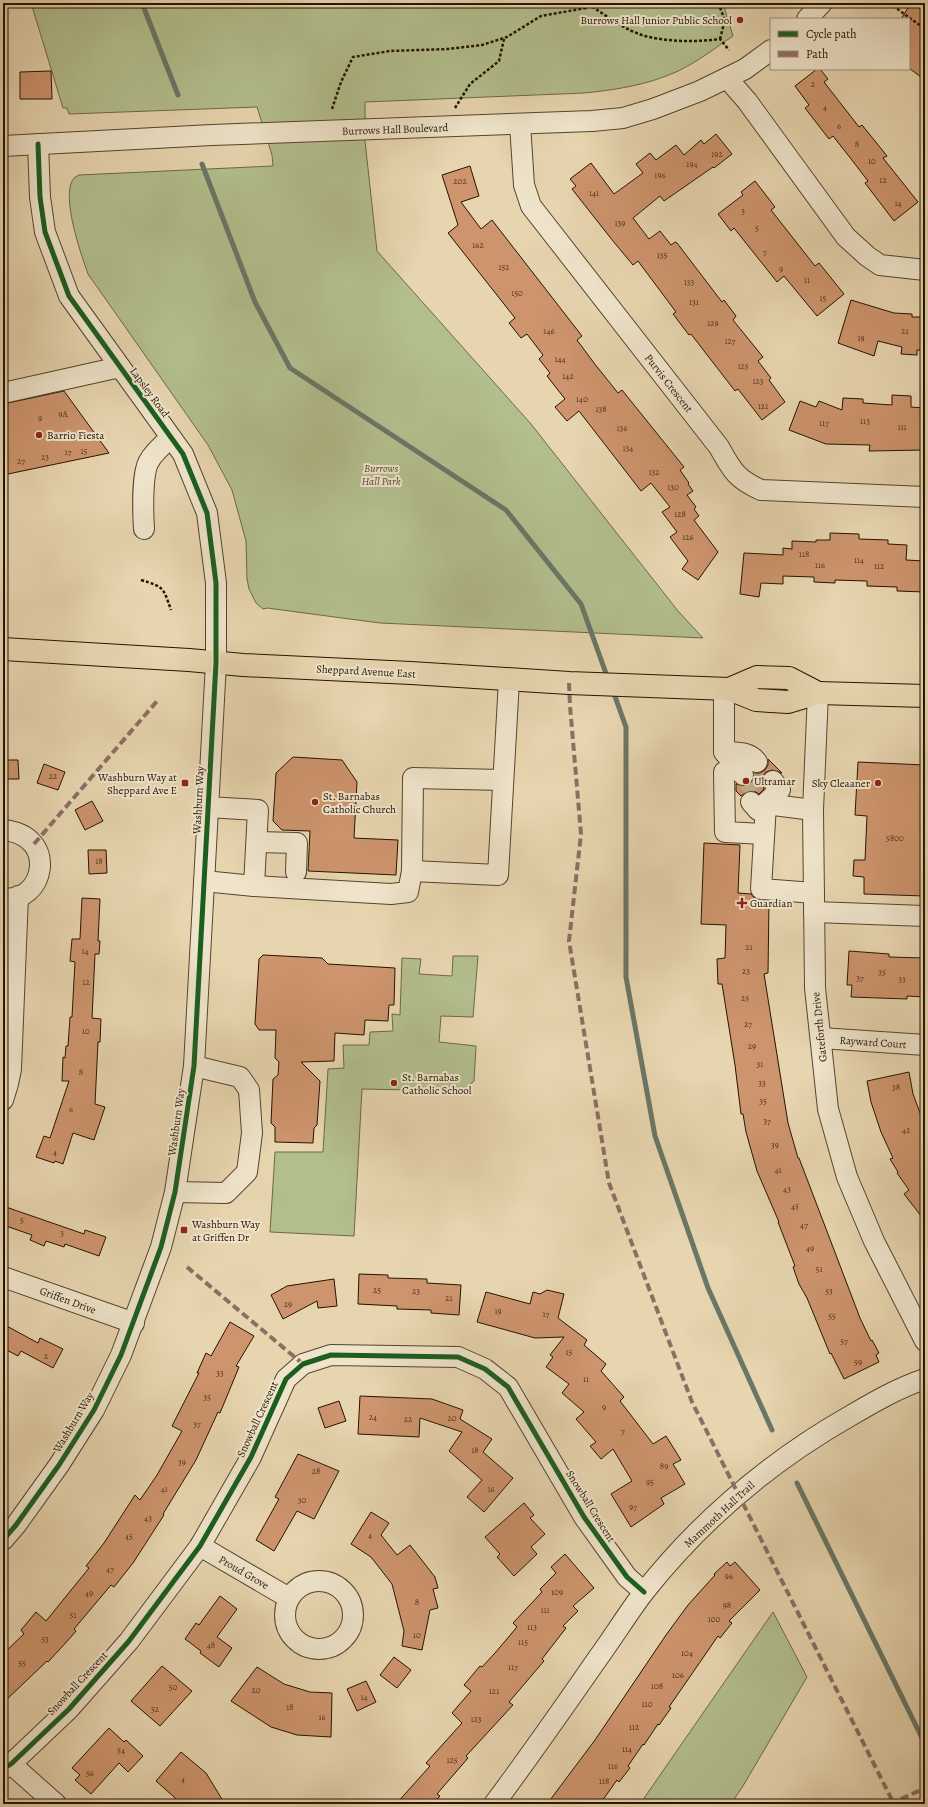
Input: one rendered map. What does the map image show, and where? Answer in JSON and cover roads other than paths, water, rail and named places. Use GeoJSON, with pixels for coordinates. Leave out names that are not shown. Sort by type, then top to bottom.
{"type":"FeatureCollection","features":[{"type":"Feature","properties":{"kind":"main road","name":"Sheppard Avenue East"},"geometry":{"type":"LineString","coordinates":[[3,649],[509,680],[726,689],[757,677],[790,678],[818,693],[925,696]]}},
{"type":"Feature","properties":{"kind":"street"},"geometry":{"type":"LineString","coordinates":[[808,18],[822,3]]}},
{"type":"Feature","properties":{"kind":"street","name":"Burrows Hall Boulevard"},"geometry":{"type":"LineString","coordinates":[[3,146],[592,121],[623,118],[653,109],[700,91],[745,69],[770,51]]}},
{"type":"Feature","properties":{"kind":"street"},"geometry":{"type":"LineString","coordinates":[[727,78],[747,101],[846,237],[867,256],[880,265],[925,270]]}},
{"type":"Feature","properties":{"kind":"street","name":"Purvis Crescent"},"geometry":{"type":"LineString","coordinates":[[520,124],[524,186],[531,206],[719,447],[736,475],[745,483],[761,490],[925,496]]}},
{"type":"Feature","properties":{"kind":"street","name":"Lapsley Road"},"geometry":{"type":"LineString","coordinates":[[38,144],[40,197],[44,232],[69,296],[183,454],[207,513],[216,583],[216,663]]}},
{"type":"Feature","properties":{"kind":"street"},"geometry":{"type":"LineString","coordinates":[[3,393],[120,367]]}},
{"type":"Feature","properties":{"kind":"street"},"geometry":{"type":"LineString","coordinates":[[144,529],[143,495],[148,464],[157,450],[171,438]]}},
{"type":"Feature","properties":{"kind":"street","name":"Washburn Way"},"geometry":{"type":"LineString","coordinates":[[3,1540],[16,1525],[59,1465],[94,1410],[121,1355],[134,1323],[165,1233],[175,1192],[194,1066],[216,663]]}},
{"type":"Feature","properties":{"kind":"street"},"geometry":{"type":"LineString","coordinates":[[412,871],[498,875],[509,680]]}},
{"type":"Feature","properties":{"kind":"street"},"geometry":{"type":"LineString","coordinates":[[726,689],[724,752],[734,777],[725,832],[764,834]]}},
{"type":"Feature","properties":{"kind":"street","name":"Gateforth Drive"},"geometry":{"type":"LineString","coordinates":[[818,693],[813,810],[815,988],[828,1109],[847,1178],[874,1241],[925,1341]]}},
{"type":"Feature","properties":{"kind":"street"},"geometry":{"type":"LineString","coordinates":[[724,752],[743,753],[753,756],[757,762]]}},
{"type":"Feature","properties":{"kind":"street"},"geometry":{"type":"LineString","coordinates":[[204,881],[254,886],[392,894],[408,892],[412,871],[413,778],[503,780]]}},
{"type":"Feature","properties":{"kind":"street"},"geometry":{"type":"LineString","coordinates":[[813,810],[763,796],[764,834],[761,890],[814,903],[925,916]]}},
{"type":"Feature","properties":{"kind":"street"},"geometry":{"type":"LineString","coordinates":[[208,807],[258,810],[254,886]]}},
{"type":"Feature","properties":{"kind":"street"},"geometry":{"type":"LineString","coordinates":[[3,830],[15,831],[25,836],[34,844],[39,853],[41,864],[39,874],[34,884],[27,891],[11,897],[11,1069],[3,1100]]}},
{"type":"Feature","properties":{"kind":"street"},"geometry":{"type":"LineString","coordinates":[[257,842],[297,843],[296,872]]}},
{"type":"Feature","properties":{"kind":"street","name":"Rayward Court"},"geometry":{"type":"LineString","coordinates":[[820,1038],[925,1045]]}},
{"type":"Feature","properties":{"kind":"street"},"geometry":{"type":"LineString","coordinates":[[175,1192],[226,1193],[246,1172],[252,1133],[249,1090],[240,1076],[194,1066]]}},
{"type":"Feature","properties":{"kind":"street","name":"Griffen Drive"},"geometry":{"type":"LineString","coordinates":[[3,1277],[134,1323]]}},
{"type":"Feature","properties":{"kind":"street","name":"Snowball Crescent"},"geometry":{"type":"LineString","coordinates":[[7,1766],[69,1709],[130,1641],[200,1546],[251,1457],[286,1379],[303,1364],[331,1355],[458,1357],[485,1369],[508,1387],[584,1517],[627,1578],[644,1592]]}},
{"type":"Feature","properties":{"kind":"street","name":"Mammoth Hall Trail"},"geometry":{"type":"LineString","coordinates":[[494,1804],[528,1759],[644,1592],[695,1534],[766,1471],[823,1431],[893,1392],[925,1379]]}},
{"type":"Feature","properties":{"kind":"street","name":"Proud Grove"},"geometry":{"type":"LineString","coordinates":[[200,1546],[289,1598]]}},
{"type":"Feature","properties":{"kind":"street"},"geometry":{"type":"LineString","coordinates":[[7,1766],[56,1804]]}},
{"type":"Feature","properties":{"kind":"waterway"},"geometry":{"type":"LineString","coordinates":[[142,3],[178,95]]}},
{"type":"Feature","properties":{"kind":"waterway"},"geometry":{"type":"LineString","coordinates":[[202,164],[255,302],[290,368],[506,510],[581,604],[608,679]]}},
{"type":"Feature","properties":{"kind":"waterway"},"geometry":{"type":"LineString","coordinates":[[613,691],[626,727],[626,977],[655,1136],[708,1288],[772,1430]]}},
{"type":"Feature","properties":{"kind":"waterway"},"geometry":{"type":"LineString","coordinates":[[797,1483],[925,1744]]}},
{"type":"Feature","properties":{"kind":"tunnel"},"geometry":{"type":"LineString","coordinates":[[743,775],[759,795]]}},
{"type":"Feature","properties":{"kind":"place","name":"Burrows Hall Junior Public School"},"geometry":{"type":"Point","coordinates":[740,20]}},
{"type":"Feature","properties":{"kind":"place","name":"Barrio Fiesta"},"geometry":{"type":"Point","coordinates":[39,435]}},
{"type":"Feature","properties":{"kind":"place","name":"Ultramar"},"geometry":{"type":"Point","coordinates":[746,781]}},
{"type":"Feature","properties":{"kind":"place","name":"Washburn Way at Sheppard Ave E"},"geometry":{"type":"Point","coordinates":[185,783]}},
{"type":"Feature","properties":{"kind":"place","name":"Sky Cleaaner"},"geometry":{"type":"Point","coordinates":[878,783]}},
{"type":"Feature","properties":{"kind":"place","name":"St. Barnabas Catholic Church"},"geometry":{"type":"Point","coordinates":[315,802]}},
{"type":"Feature","properties":{"kind":"place","name":"Guardian"},"geometry":{"type":"Point","coordinates":[742,903]}},
{"type":"Feature","properties":{"kind":"place","name":"St. Barnabas Catholic School"},"geometry":{"type":"Point","coordinates":[394,1083]}},
{"type":"Feature","properties":{"kind":"place","name":"Washburn Way at Griffen Dr"},"geometry":{"type":"Point","coordinates":[184,1230]}},
{"type":"Feature","properties":{"kind":"park label","name":"Burrows Hall Park"},"geometry":{"type":"Point","coordinates":[381,474]}}]}
